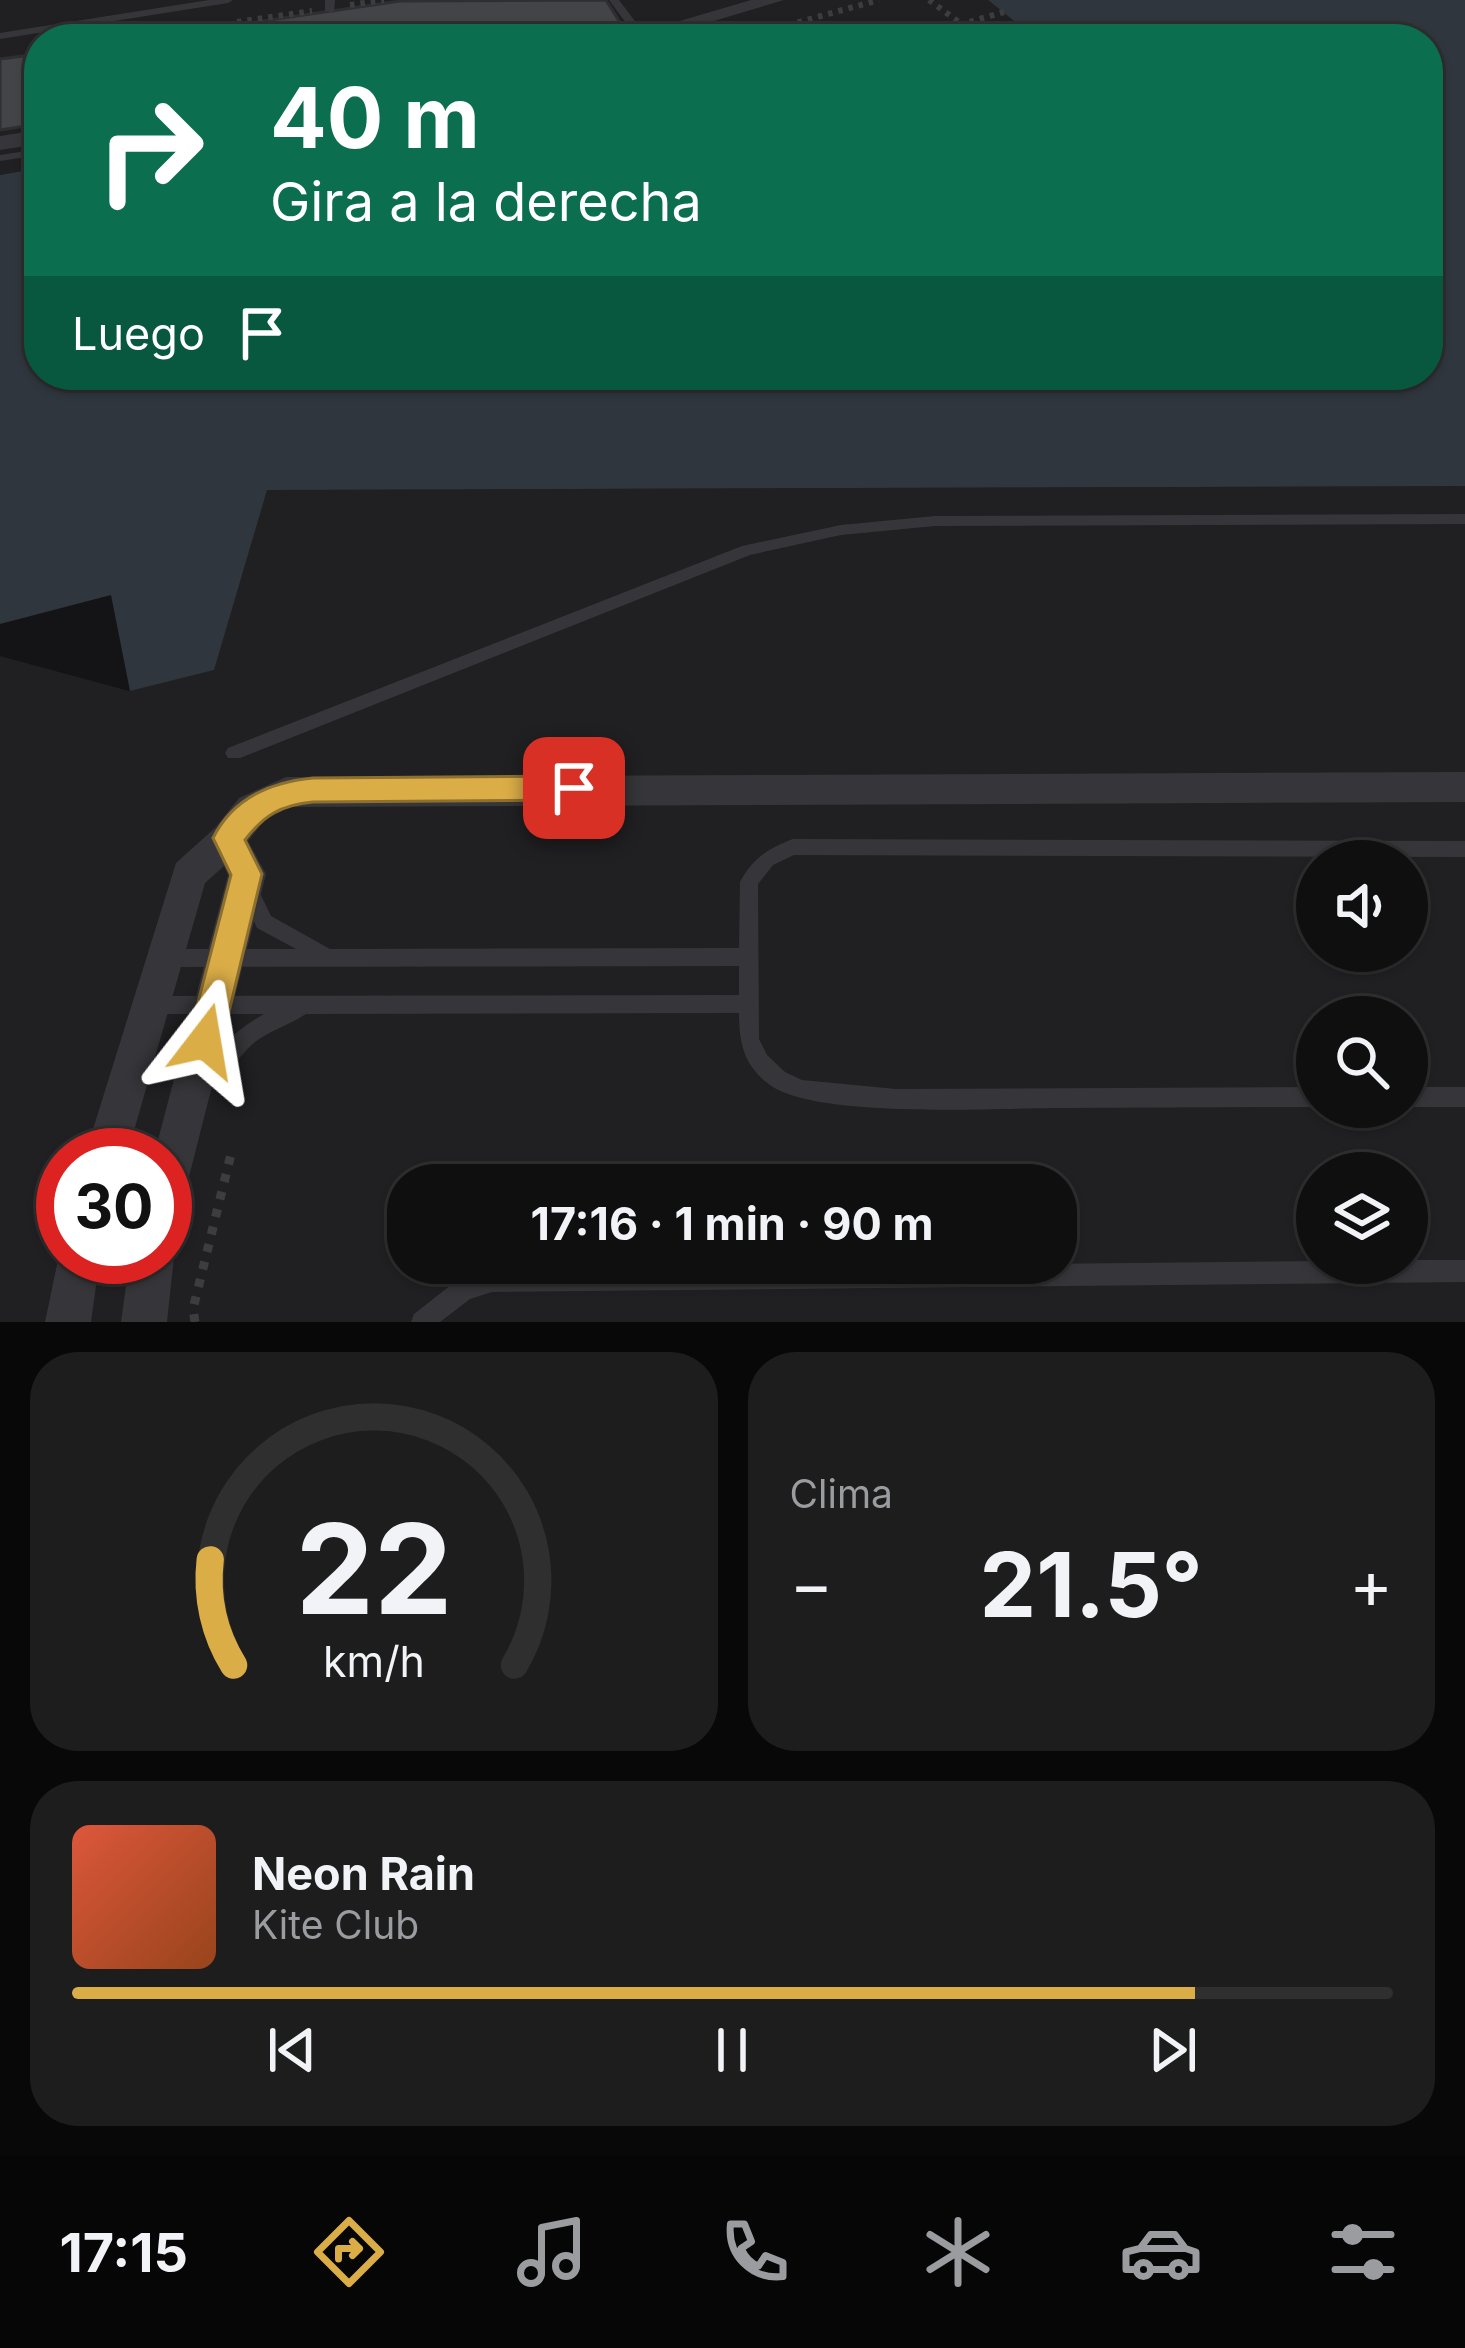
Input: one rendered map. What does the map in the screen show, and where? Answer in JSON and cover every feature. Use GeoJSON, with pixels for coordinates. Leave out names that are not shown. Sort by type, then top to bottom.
{"type":"FeatureCollection","features":[{"type":"Feature","properties":{"kind":"street"},"geometry":{"type":"LineString","coordinates":[[686,24],[774,0]]}},
{"type":"Feature","properties":{"kind":"street"},"geometry":{"type":"LineString","coordinates":[[183,1128],[226,958],[238,856],[252,809],[286,792],[340,788],[1465,787]]}},
{"type":"Feature","properties":{"kind":"street"},"geometry":{"type":"LineString","coordinates":[[114,1128],[189,874],[238,856]]}},
{"type":"Feature","properties":{"kind":"street"},"geometry":{"type":"LineString","coordinates":[[68,1322],[74,1284]]}},
{"type":"Feature","properties":{"kind":"street"},"geometry":{"type":"LineString","coordinates":[[144,1322],[149,1284]]}},
{"type":"Feature","properties":{"kind":"lane"},"geometry":{"type":"LineString","coordinates":[[72,24],[228,0]]}},
{"type":"Feature","properties":{"kind":"lane"},"geometry":{"type":"LineString","coordinates":[[234,753],[747,550],[841,530],[935,521],[1465,519]]}},
{"type":"Feature","properties":{"kind":"lane"},"geometry":{"type":"LineString","coordinates":[[1296,1097],[896,1099],[801,1090],[760,1062],[749,1040],[748,882],[766,859],[794,847],[1465,849]]}},
{"type":"Feature","properties":{"kind":"lane"},"geometry":{"type":"LineString","coordinates":[[238,856],[251,900],[264,922],[329,957]]}},
{"type":"Feature","properties":{"kind":"lane"},"geometry":{"type":"LineString","coordinates":[[164,958],[748,957]]}},
{"type":"Feature","properties":{"kind":"lane"},"geometry":{"type":"LineString","coordinates":[[150,1005],[748,1004]]}},
{"type":"Feature","properties":{"kind":"lane"},"geometry":{"type":"LineString","coordinates":[[187,1112],[232,1048],[259,1028],[319,1005]]}},
{"type":"Feature","properties":{"kind":"lane"},"geometry":{"type":"LineString","coordinates":[[1428,1097],[1465,1097]]}},
{"type":"Feature","properties":{"kind":"lane"},"geometry":{"type":"LineString","coordinates":[[422,1322],[464,1289],[493,1280],[1465,1271]]}},
{"type":"Feature","properties":{"kind":"path"},"geometry":{"type":"LineString","coordinates":[[792,24],[879,0]]}},
{"type":"Feature","properties":{"kind":"path"},"geometry":{"type":"LineString","coordinates":[[929,0],[962,24],[1004,12]]}},
{"type":"Feature","properties":{"kind":"path"},"geometry":{"type":"LineString","coordinates":[[195,1322],[193,1309],[231,1154]]}},
{"type":"Feature","properties":{"kind":"shaded area"},"geometry":{"type":"Polygon","coordinates":[[[0,0],[988,0],[1019,24],[24,24],[24,171],[0,175],[0,0]]]}},
{"type":"Feature","properties":{"kind":"shaded area"},"geometry":{"type":"Polygon","coordinates":[[[988,0],[1465,0],[1465,486],[267,490],[214,670],[130,691],[111,595],[0,624],[0,175],[24,171],[24,390],[1443,390],[1443,24],[1018,24],[988,0]]]}},
{"type":"Feature","properties":{"kind":"shaded area"},"geometry":{"type":"Polygon","coordinates":[[[1465,486],[1465,1322],[0,1322],[0,656],[129,691],[213,670],[266,490],[1465,486]]]}},
{"type":"Feature","properties":{"kind":"building"},"geometry":{"type":"Polygon","coordinates":[[[606,0],[621,24],[242,24],[400,1],[606,0]]]}},
{"type":"Feature","properties":{"kind":"building"},"geometry":{"type":"Polygon","coordinates":[[[24,56],[24,126],[0,130],[0,59],[24,56]]]}},
{"type":"Feature","properties":{"kind":"route"},"geometry":{"type":"LineString","coordinates":[[205,1041],[247,874],[228,838],[252,809],[286,792],[340,788],[574,788]]}}]}
